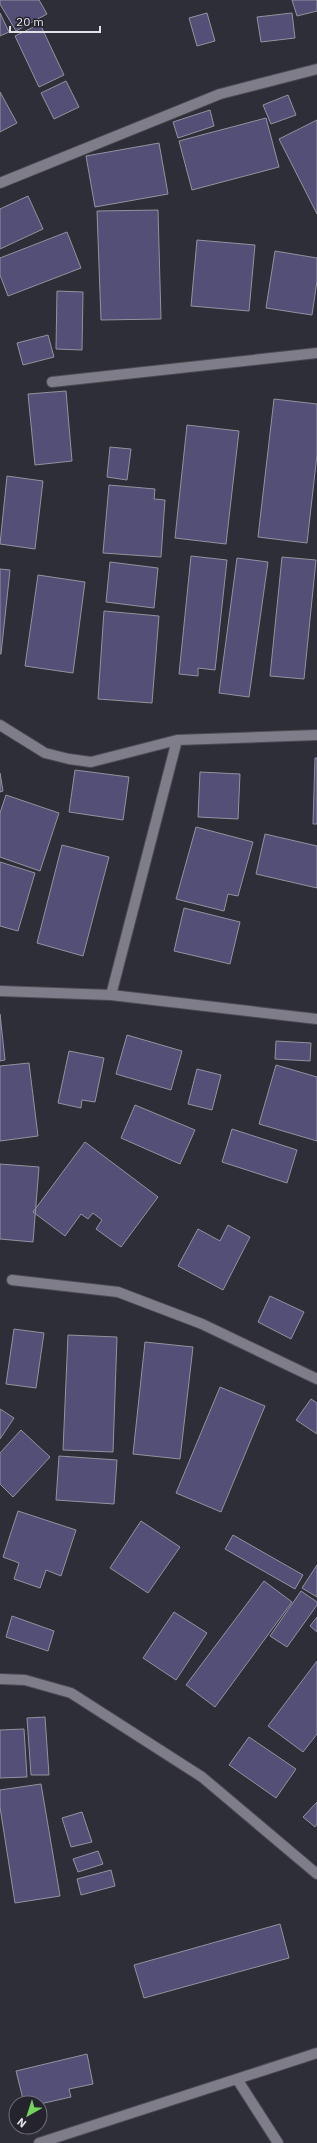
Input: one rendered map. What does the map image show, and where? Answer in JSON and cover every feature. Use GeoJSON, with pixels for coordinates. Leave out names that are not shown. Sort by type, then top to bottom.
{"type":"FeatureCollection","features":[{"type":"Feature","properties":{"kind":"street"},"geometry":{"type":"LineString","coordinates":[[0,183],[220,94],[317,69]]}},
{"type":"Feature","properties":{"kind":"street"},"geometry":{"type":"LineString","coordinates":[[52,382],[317,353]]}},
{"type":"Feature","properties":{"kind":"street"},"geometry":{"type":"LineString","coordinates":[[0,725],[45,753],[69,759],[91,762],[177,740],[317,735]]}},
{"type":"Feature","properties":{"kind":"street"},"geometry":{"type":"LineString","coordinates":[[111,995],[177,740]]}},
{"type":"Feature","properties":{"kind":"street"},"geometry":{"type":"LineString","coordinates":[[0,991],[111,995],[317,1019]]}},
{"type":"Feature","properties":{"kind":"street"},"geometry":{"type":"LineString","coordinates":[[12,1280],[118,1292],[202,1324],[317,1379]]}},
{"type":"Feature","properties":{"kind":"street"},"geometry":{"type":"LineString","coordinates":[[0,1679],[25,1680],[71,1693],[202,1777],[317,1874]]}},
{"type":"Feature","properties":{"kind":"street"},"geometry":{"type":"LineString","coordinates":[[39,2143],[317,2053]]}},
{"type":"Feature","properties":{"kind":"street"},"geometry":{"type":"LineString","coordinates":[[237,2079],[278,2143]]}},
{"type":"Feature","properties":{"kind":"building"},"geometry":{"type":"Polygon","coordinates":[[[0,0],[39,0],[47,14],[16,31],[0,4],[0,0]]]}},
{"type":"Feature","properties":{"kind":"building"},"geometry":{"type":"Polygon","coordinates":[[[292,0],[317,0],[317,11],[297,16],[292,0]]]}},
{"type":"Feature","properties":{"kind":"building"},"geometry":{"type":"Polygon","coordinates":[[[0,13],[9,32],[0,36],[0,13]]]}},
{"type":"Feature","properties":{"kind":"building"},"geometry":{"type":"Polygon","coordinates":[[[207,13],[215,41],[197,46],[189,18],[207,13]]]}},
{"type":"Feature","properties":{"kind":"building"},"geometry":{"type":"Polygon","coordinates":[[[292,13],[295,38],[261,42],[257,17],[292,13]]]}},
{"type":"Feature","properties":{"kind":"building"},"geometry":{"type":"Polygon","coordinates":[[[40,24],[64,75],[39,87],[15,36],[40,24]]]}},
{"type":"Feature","properties":{"kind":"building"},"geometry":{"type":"Polygon","coordinates":[[[66,81],[79,107],[54,119],[41,93],[66,81]]]}},
{"type":"Feature","properties":{"kind":"building"},"geometry":{"type":"Polygon","coordinates":[[[0,92],[17,123],[0,132],[0,92]]]}},
{"type":"Feature","properties":{"kind":"building"},"geometry":{"type":"Polygon","coordinates":[[[288,95],[296,115],[271,124],[263,105],[288,95]]]}},
{"type":"Feature","properties":{"kind":"building"},"geometry":{"type":"Polygon","coordinates":[[[210,110],[214,126],[178,138],[173,122],[210,110]]]}},
{"type":"Feature","properties":{"kind":"building"},"geometry":{"type":"Polygon","coordinates":[[[266,118],[279,167],[192,190],[179,141],[266,118]]]}},
{"type":"Feature","properties":{"kind":"building"},"geometry":{"type":"Polygon","coordinates":[[[317,120],[317,214],[279,139],[317,120]]]}},
{"type":"Feature","properties":{"kind":"building"},"geometry":{"type":"Polygon","coordinates":[[[159,143],[168,194],[95,207],[86,156],[159,143]]]}},
{"type":"Feature","properties":{"kind":"building"},"geometry":{"type":"Polygon","coordinates":[[[28,196],[43,229],[0,249],[0,209],[28,196]]]}},
{"type":"Feature","properties":{"kind":"building"},"geometry":{"type":"Polygon","coordinates":[[[158,210],[161,319],[101,320],[97,211],[158,210]]]}},
{"type":"Feature","properties":{"kind":"building"},"geometry":{"type":"Polygon","coordinates":[[[67,232],[81,268],[8,296],[0,275],[0,258],[67,232]]]}},
{"type":"Feature","properties":{"kind":"building"},"geometry":{"type":"Polygon","coordinates":[[[197,240],[255,245],[249,311],[191,306],[197,240]]]}},
{"type":"Feature","properties":{"kind":"building"},"geometry":{"type":"Polygon","coordinates":[[[275,251],[317,258],[317,281],[312,315],[266,308],[275,251]]]}},
{"type":"Feature","properties":{"kind":"building"},"geometry":{"type":"Polygon","coordinates":[[[57,291],[83,292],[82,350],[56,349],[57,291]]]}},
{"type":"Feature","properties":{"kind":"building"},"geometry":{"type":"Polygon","coordinates":[[[48,335],[54,357],[23,365],[17,343],[48,335]]]}},
{"type":"Feature","properties":{"kind":"building"},"geometry":{"type":"Polygon","coordinates":[[[66,391],[72,461],[35,465],[28,394],[66,391]]]}},
{"type":"Feature","properties":{"kind":"building"},"geometry":{"type":"Polygon","coordinates":[[[274,399],[317,404],[317,455],[307,543],[258,537],[274,399]]]}},
{"type":"Feature","properties":{"kind":"building"},"geometry":{"type":"Polygon","coordinates":[[[187,425],[239,431],[226,544],[175,538],[187,425]]]}},
{"type":"Feature","properties":{"kind":"building"},"geometry":{"type":"Polygon","coordinates":[[[110,447],[131,449],[127,480],[107,477],[110,447]]]}},
{"type":"Feature","properties":{"kind":"building"},"geometry":{"type":"Polygon","coordinates":[[[7,476],[43,481],[35,549],[0,544],[7,476]]]}},
{"type":"Feature","properties":{"kind":"building"},"geometry":{"type":"Polygon","coordinates":[[[109,485],[155,489],[154,499],[165,500],[161,557],[103,553],[109,485]]]}},
{"type":"Feature","properties":{"kind":"building"},"geometry":{"type":"Polygon","coordinates":[[[191,556],[227,560],[215,670],[198,668],[198,676],[179,674],[191,556]]]}},
{"type":"Feature","properties":{"kind":"building"},"geometry":{"type":"Polygon","coordinates":[[[282,557],[316,560],[304,679],[270,676],[282,557]]]}},
{"type":"Feature","properties":{"kind":"building"},"geometry":{"type":"Polygon","coordinates":[[[237,558],[268,562],[249,697],[219,693],[237,558]]]}},
{"type":"Feature","properties":{"kind":"building"},"geometry":{"type":"Polygon","coordinates":[[[110,562],[158,568],[154,608],[106,602],[110,562]]]}},
{"type":"Feature","properties":{"kind":"building"},"geometry":{"type":"Polygon","coordinates":[[[0,569],[10,570],[1,654],[0,654],[0,569]]]}},
{"type":"Feature","properties":{"kind":"building"},"geometry":{"type":"Polygon","coordinates":[[[38,575],[85,582],[73,673],[25,666],[38,575]]]}},
{"type":"Feature","properties":{"kind":"building"},"geometry":{"type":"Polygon","coordinates":[[[104,611],[159,616],[152,703],[98,699],[104,611]]]}},
{"type":"Feature","properties":{"kind":"building"},"geometry":{"type":"Polygon","coordinates":[[[315,758],[317,758],[317,824],[313,824],[315,758]]]}},
{"type":"Feature","properties":{"kind":"building"},"geometry":{"type":"Polygon","coordinates":[[[75,770],[129,777],[123,820],[69,812],[75,770]]]}},
{"type":"Feature","properties":{"kind":"building"},"geometry":{"type":"Polygon","coordinates":[[[200,772],[240,774],[238,819],[198,817],[200,772]]]}},
{"type":"Feature","properties":{"kind":"building"},"geometry":{"type":"Polygon","coordinates":[[[0,773],[3,791],[0,792],[0,773]]]}},
{"type":"Feature","properties":{"kind":"building"},"geometry":{"type":"Polygon","coordinates":[[[6,795],[59,813],[40,871],[0,857],[0,813],[6,795]]]}},
{"type":"Feature","properties":{"kind":"building"},"geometry":{"type":"Polygon","coordinates":[[[196,827],[253,842],[238,896],[228,894],[224,911],[176,899],[196,827]]]}},
{"type":"Feature","properties":{"kind":"building"},"geometry":{"type":"Polygon","coordinates":[[[265,834],[317,846],[317,888],[256,874],[265,834]]]}},
{"type":"Feature","properties":{"kind":"building"},"geometry":{"type":"Polygon","coordinates":[[[62,845],[109,857],[83,956],[37,943],[62,845]]]}},
{"type":"Feature","properties":{"kind":"building"},"geometry":{"type":"Polygon","coordinates":[[[0,862],[35,873],[18,931],[0,926],[0,862]]]}},
{"type":"Feature","properties":{"kind":"building"},"geometry":{"type":"Polygon","coordinates":[[[184,908],[240,922],[230,964],[174,951],[184,908]]]}},
{"type":"Feature","properties":{"kind":"building"},"geometry":{"type":"Polygon","coordinates":[[[0,1014],[5,1060],[0,1061],[0,1014]]]}},
{"type":"Feature","properties":{"kind":"building"},"geometry":{"type":"Polygon","coordinates":[[[127,1035],[182,1051],[171,1090],[116,1074],[127,1035]]]}},
{"type":"Feature","properties":{"kind":"building"},"geometry":{"type":"Polygon","coordinates":[[[276,1041],[311,1043],[310,1061],[275,1059],[276,1041]]]}},
{"type":"Feature","properties":{"kind":"building"},"geometry":{"type":"Polygon","coordinates":[[[69,1051],[104,1058],[95,1102],[82,1100],[81,1108],[58,1103],[69,1051]]]}},
{"type":"Feature","properties":{"kind":"building"},"geometry":{"type":"Polygon","coordinates":[[[29,1063],[38,1136],[0,1141],[0,1066],[29,1063]]]}},
{"type":"Feature","properties":{"kind":"building"},"geometry":{"type":"Polygon","coordinates":[[[276,1065],[317,1077],[317,1141],[259,1124],[276,1065]]]}},
{"type":"Feature","properties":{"kind":"building"},"geometry":{"type":"Polygon","coordinates":[[[197,1069],[221,1075],[212,1110],[188,1104],[197,1069]]]}},
{"type":"Feature","properties":{"kind":"building"},"geometry":{"type":"Polygon","coordinates":[[[135,1105],[195,1130],[180,1164],[121,1138],[135,1105]]]}},
{"type":"Feature","properties":{"kind":"building"},"geometry":{"type":"Polygon","coordinates":[[[232,1129],[297,1150],[287,1183],[222,1162],[232,1129]]]}},
{"type":"Feature","properties":{"kind":"building"},"geometry":{"type":"Polygon","coordinates":[[[85,1142],[158,1197],[121,1247],[96,1229],[102,1220],[93,1213],[88,1219],[81,1214],[65,1236],[33,1212],[85,1142]]]}},
{"type":"Feature","properties":{"kind":"building"},"geometry":{"type":"Polygon","coordinates":[[[0,1164],[39,1167],[33,1242],[0,1239],[0,1164]]]}},
{"type":"Feature","properties":{"kind":"building"},"geometry":{"type":"Polygon","coordinates":[[[228,1225],[250,1237],[223,1290],[178,1266],[198,1229],[220,1241],[228,1225]]]}},
{"type":"Feature","properties":{"kind":"building"},"geometry":{"type":"Polygon","coordinates":[[[270,1296],[304,1312],[291,1339],[258,1322],[270,1296]]]}},
{"type":"Feature","properties":{"kind":"building"},"geometry":{"type":"Polygon","coordinates":[[[14,1329],[44,1333],[36,1388],[6,1384],[14,1329]]]}},
{"type":"Feature","properties":{"kind":"building"},"geometry":{"type":"Polygon","coordinates":[[[68,1335],[117,1337],[113,1452],[63,1450],[68,1335]]]}},
{"type":"Feature","properties":{"kind":"building"},"geometry":{"type":"Polygon","coordinates":[[[145,1342],[193,1347],[180,1459],[133,1454],[145,1342]]]}},
{"type":"Feature","properties":{"kind":"building"},"geometry":{"type":"Polygon","coordinates":[[[220,1387],[265,1406],[221,1512],[176,1493],[220,1387]]]}},
{"type":"Feature","properties":{"kind":"building"},"geometry":{"type":"Polygon","coordinates":[[[311,1399],[317,1403],[317,1434],[296,1420],[311,1399]]]}},
{"type":"Feature","properties":{"kind":"building"},"geometry":{"type":"Polygon","coordinates":[[[0,1409],[14,1418],[0,1439],[0,1409]]]}},
{"type":"Feature","properties":{"kind":"building"},"geometry":{"type":"Polygon","coordinates":[[[21,1430],[50,1457],[13,1497],[0,1484],[0,1453],[21,1430]]]}},
{"type":"Feature","properties":{"kind":"building"},"geometry":{"type":"Polygon","coordinates":[[[59,1456],[117,1460],[114,1504],[56,1500],[59,1456]]]}},
{"type":"Feature","properties":{"kind":"building"},"geometry":{"type":"Polygon","coordinates":[[[18,1511],[76,1530],[61,1576],[46,1570],[40,1588],[14,1579],[19,1563],[3,1557],[18,1511]]]}},
{"type":"Feature","properties":{"kind":"building"},"geometry":{"type":"Polygon","coordinates":[[[141,1521],[180,1547],[148,1593],[110,1568],[141,1521]]]}},
{"type":"Feature","properties":{"kind":"building"},"geometry":{"type":"Polygon","coordinates":[[[233,1535],[303,1575],[295,1589],[225,1549],[233,1535]]]}},
{"type":"Feature","properties":{"kind":"building"},"geometry":{"type":"Polygon","coordinates":[[[317,1565],[317,1597],[302,1588],[317,1565]]]}},
{"type":"Feature","properties":{"kind":"building"},"geometry":{"type":"Polygon","coordinates":[[[264,1581],[292,1602],[215,1707],[186,1685],[264,1581]]]}},
{"type":"Feature","properties":{"kind":"building"},"geometry":{"type":"Polygon","coordinates":[[[301,1591],[317,1602],[317,1605],[287,1647],[270,1636],[301,1591]]]}},
{"type":"Feature","properties":{"kind":"building"},"geometry":{"type":"Polygon","coordinates":[[[174,1612],[207,1633],[176,1680],[143,1658],[174,1612]]]}},
{"type":"Feature","properties":{"kind":"building"},"geometry":{"type":"Polygon","coordinates":[[[12,1616],[54,1631],[48,1651],[6,1637],[12,1616]]]}},
{"type":"Feature","properties":{"kind":"building"},"geometry":{"type":"Polygon","coordinates":[[[317,1617],[317,1632],[310,1626],[317,1617]]]}},
{"type":"Feature","properties":{"kind":"building"},"geometry":{"type":"Polygon","coordinates":[[[317,1661],[317,1734],[303,1752],[268,1726],[317,1661]]]}},
{"type":"Feature","properties":{"kind":"building"},"geometry":{"type":"Polygon","coordinates":[[[45,1717],[49,1775],[31,1775],[27,1718],[45,1717]]]}},
{"type":"Feature","properties":{"kind":"building"},"geometry":{"type":"Polygon","coordinates":[[[24,1729],[27,1777],[0,1778],[0,1730],[24,1729]]]}},
{"type":"Feature","properties":{"kind":"building"},"geometry":{"type":"Polygon","coordinates":[[[249,1737],[296,1769],[276,1798],[229,1765],[249,1737]]]}},
{"type":"Feature","properties":{"kind":"building"},"geometry":{"type":"Polygon","coordinates":[[[41,1784],[60,1896],[15,1903],[0,1807],[0,1790],[41,1784]]]}},
{"type":"Feature","properties":{"kind":"building"},"geometry":{"type":"Polygon","coordinates":[[[317,1802],[317,1824],[315,1827],[303,1817],[317,1802]]]}},
{"type":"Feature","properties":{"kind":"building"},"geometry":{"type":"Polygon","coordinates":[[[82,1812],[92,1842],[71,1847],[62,1818],[82,1812]]]}},
{"type":"Feature","properties":{"kind":"building"},"geometry":{"type":"Polygon","coordinates":[[[98,1851],[103,1864],[78,1872],[73,1859],[98,1851]]]}},
{"type":"Feature","properties":{"kind":"building"},"geometry":{"type":"Polygon","coordinates":[[[111,1870],[115,1886],[81,1895],[77,1879],[111,1870]]]}},
{"type":"Feature","properties":{"kind":"building"},"geometry":{"type":"Polygon","coordinates":[[[280,1924],[289,1958],[144,1998],[134,1965],[280,1924]]]}},
{"type":"Feature","properties":{"kind":"building"},"geometry":{"type":"Polygon","coordinates":[[[87,2054],[93,2084],[69,2089],[71,2097],[48,2102],[48,2095],[22,2095],[16,2071],[87,2054]]]}}]}
